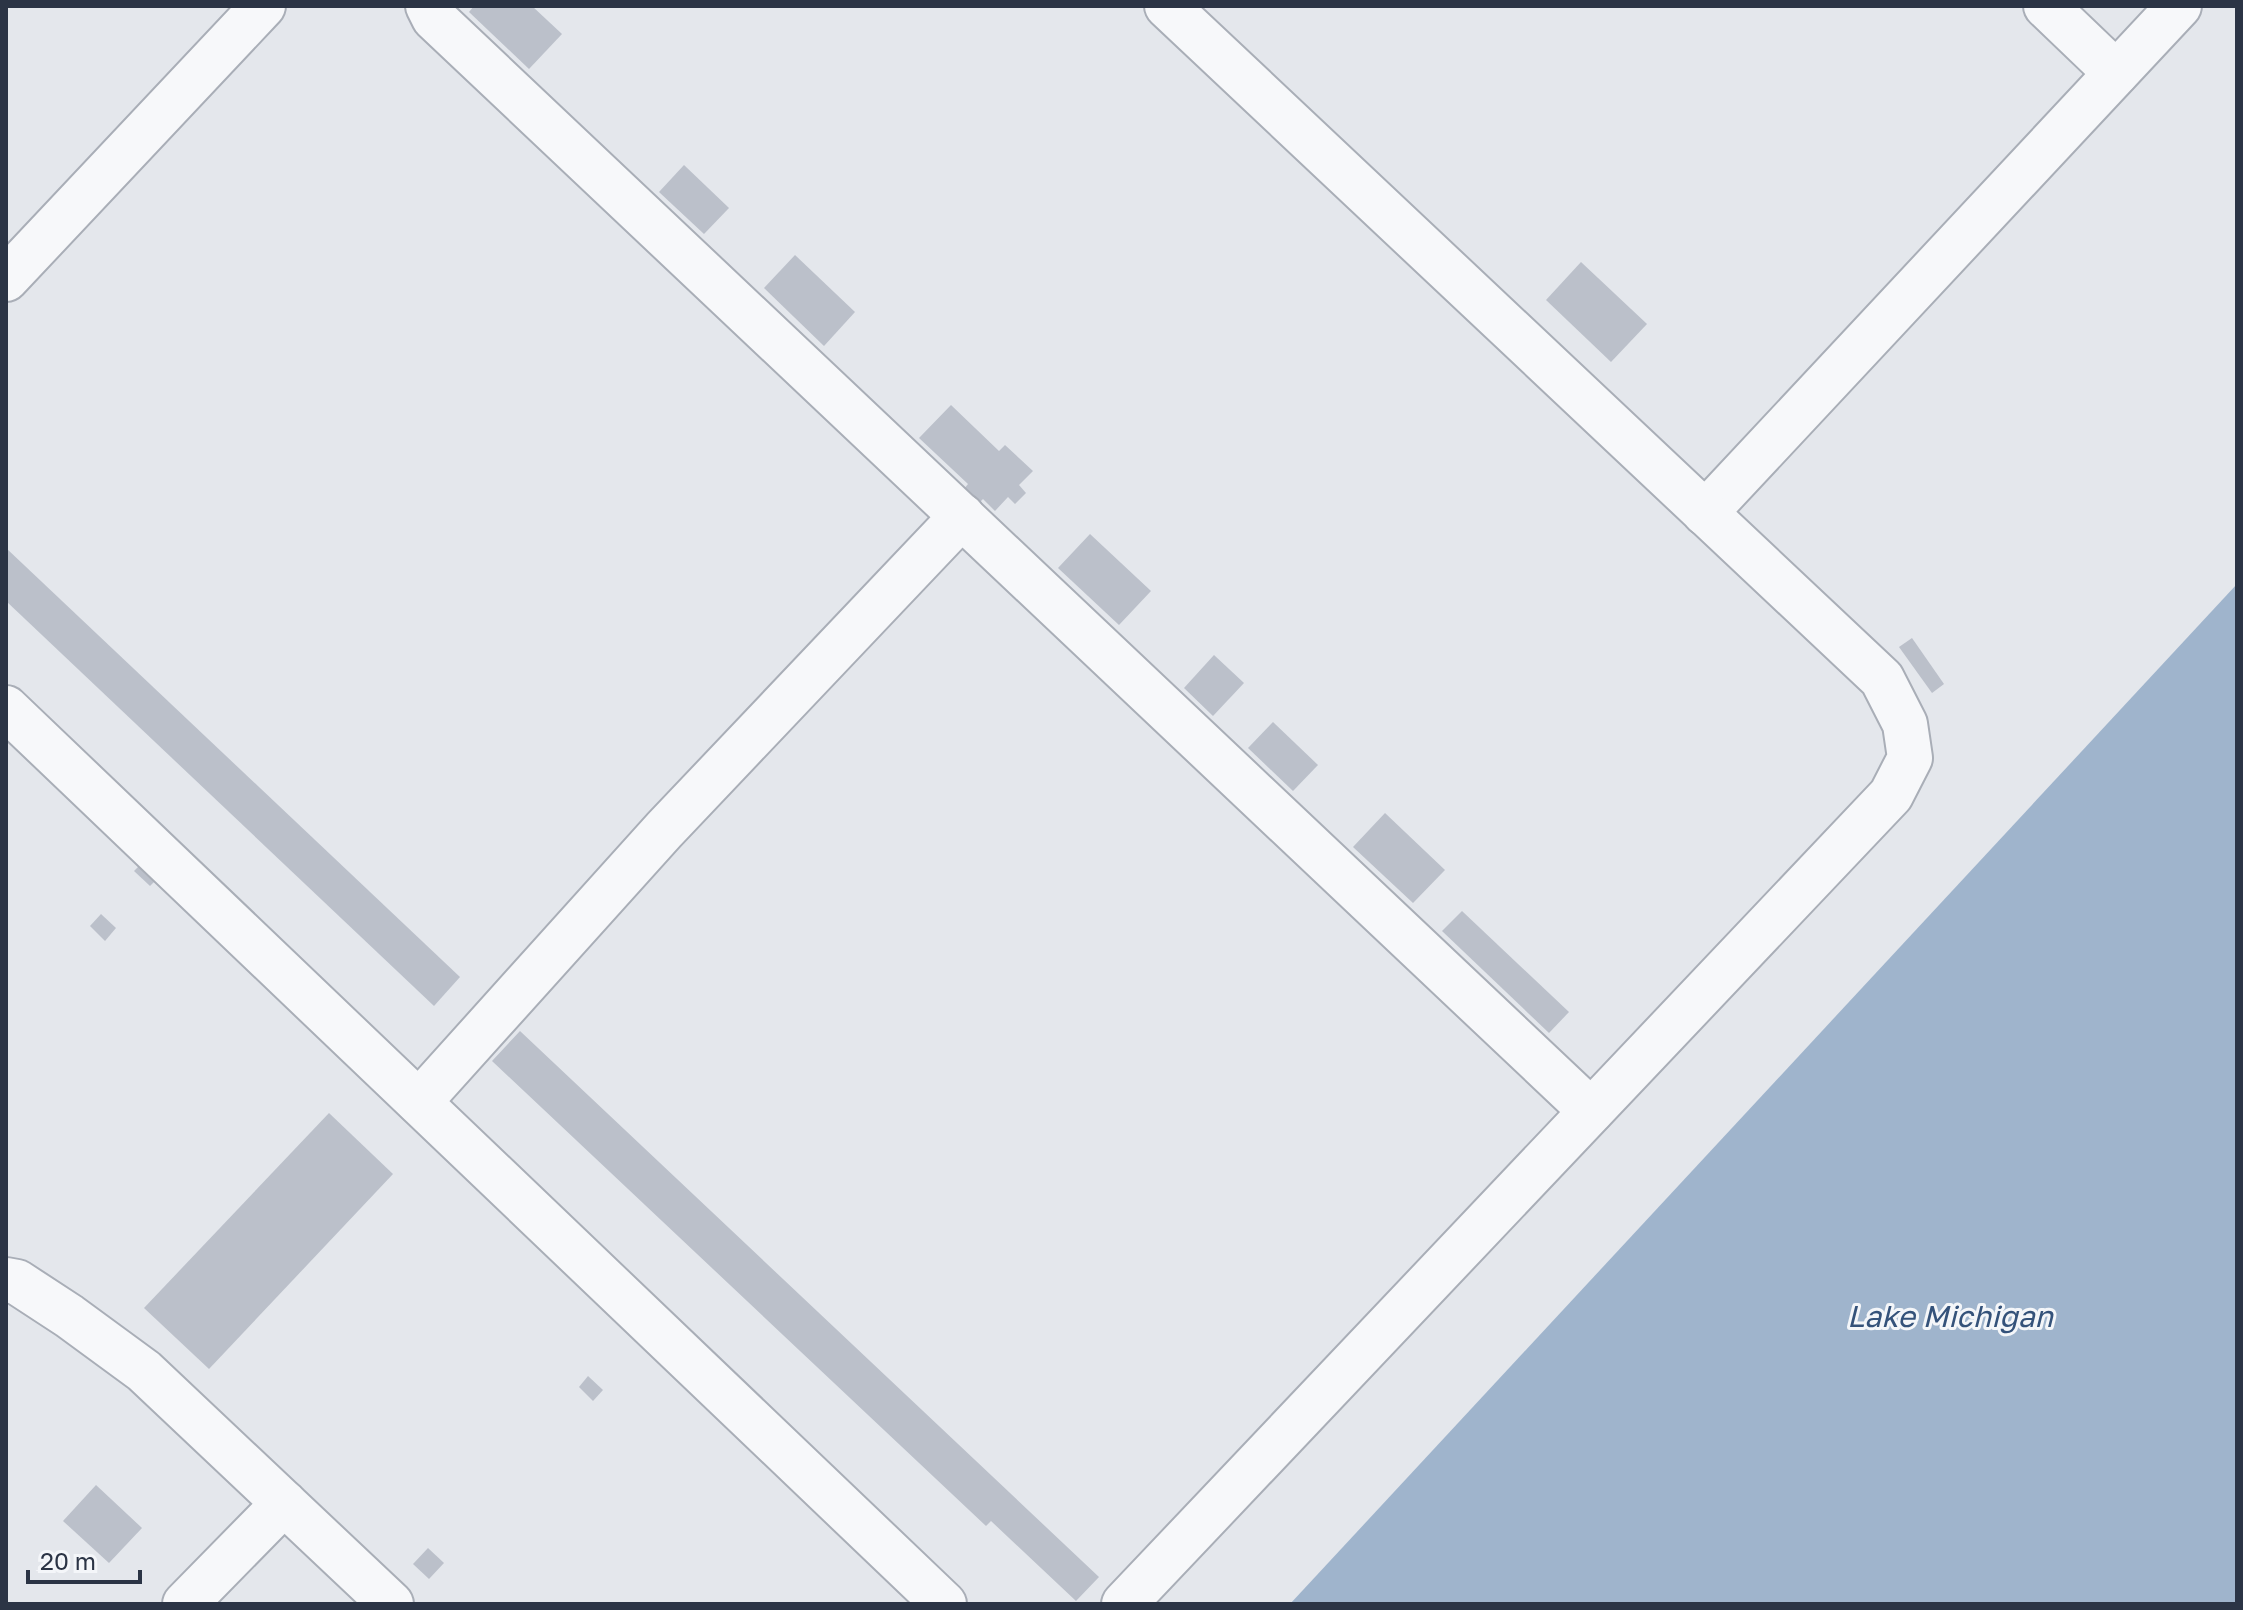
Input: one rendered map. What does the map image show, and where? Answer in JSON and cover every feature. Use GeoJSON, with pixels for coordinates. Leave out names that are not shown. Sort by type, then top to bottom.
{"type":"FeatureCollection","features":[{"type":"Feature","properties":{"kind":"lane"},"geometry":{"type":"LineString","coordinates":[[6,279],[263,6]]}},
{"type":"Feature","properties":{"kind":"lane"},"geometry":{"type":"LineString","coordinates":[[428,6],[445,29],[1591,1111]]}},
{"type":"Feature","properties":{"kind":"lane"},"geometry":{"type":"LineString","coordinates":[[1124,1604],[1891,795],[1910,758],[1905,724],[1882,679],[1167,6]]}},
{"type":"Feature","properties":{"kind":"lane"},"geometry":{"type":"LineString","coordinates":[[2046,6],[2116,73]]}},
{"type":"Feature","properties":{"kind":"lane"},"geometry":{"type":"LineString","coordinates":[[1705,513],[2179,6]]}},
{"type":"Feature","properties":{"kind":"lane"},"geometry":{"type":"LineString","coordinates":[[419,1102],[664,830],[962,516]]}},
{"type":"Feature","properties":{"kind":"lane"},"geometry":{"type":"LineString","coordinates":[[6,708],[419,1102],[922,1597]]}},
{"type":"Feature","properties":{"kind":"lane"},"geometry":{"type":"LineString","coordinates":[[6,1280],[17,1282],[43,1299],[144,1371],[391,1604]]}},
{"type":"Feature","properties":{"kind":"lane"},"geometry":{"type":"LineString","coordinates":[[185,1604],[284,1503]]}},
{"type":"Feature","properties":{"kind":"water","name":"Lake Michigan"},"geometry":{"type":"Polygon","coordinates":[[[2237,584],[2237,1604],[1290,1604],[2237,584]]]}},
{"type":"Feature","properties":{"kind":"building"},"geometry":{"type":"Polygon","coordinates":[[[474,6],[532,6],[562,34],[529,69],[469,12],[474,6]]]}},
{"type":"Feature","properties":{"kind":"building"},"geometry":{"type":"Polygon","coordinates":[[[684,165],[729,208],[704,234],[659,192],[684,165]]]}},
{"type":"Feature","properties":{"kind":"building"},"geometry":{"type":"Polygon","coordinates":[[[795,255],[855,312],[824,346],[764,288],[795,255]]]}},
{"type":"Feature","properties":{"kind":"building"},"geometry":{"type":"Polygon","coordinates":[[[1581,262],[1647,324],[1611,362],[1546,300],[1581,262]]]}},
{"type":"Feature","properties":{"kind":"building"},"geometry":{"type":"Polygon","coordinates":[[[951,405],[999,451],[1005,445],[1033,471],[1019,485],[1026,493],[1015,504],[1008,497],[995,511],[983,499],[979,503],[964,489],[968,484],[919,438],[951,405]]]}},
{"type":"Feature","properties":{"kind":"building"},"geometry":{"type":"Polygon","coordinates":[[[1090,534],[1151,591],[1119,625],[1058,568],[1090,534]]]}},
{"type":"Feature","properties":{"kind":"building"},"geometry":{"type":"Polygon","coordinates":[[[6,548],[460,977],[434,1006],[6,601],[6,548]]]}},
{"type":"Feature","properties":{"kind":"building"},"geometry":{"type":"Polygon","coordinates":[[[1912,638],[1944,684],[1932,693],[1899,647],[1912,638]]]}},
{"type":"Feature","properties":{"kind":"building"},"geometry":{"type":"Polygon","coordinates":[[[1214,655],[1244,683],[1213,716],[1184,688],[1214,655]]]}},
{"type":"Feature","properties":{"kind":"building"},"geometry":{"type":"Polygon","coordinates":[[[1273,722],[1318,765],[1293,791],[1248,748],[1273,722]]]}},
{"type":"Feature","properties":{"kind":"building"},"geometry":{"type":"Polygon","coordinates":[[[1385,813],[1445,870],[1413,903],[1353,847],[1385,813]]]}},
{"type":"Feature","properties":{"kind":"building"},"geometry":{"type":"Polygon","coordinates":[[[148,857],[164,872],[150,886],[134,871],[148,857]]]}},
{"type":"Feature","properties":{"kind":"building"},"geometry":{"type":"Polygon","coordinates":[[[1462,911],[1569,1012],[1549,1033],[1442,931],[1462,911]]]}},
{"type":"Feature","properties":{"kind":"building"},"geometry":{"type":"Polygon","coordinates":[[[101,914],[116,928],[105,941],[90,926],[101,914]]]}},
{"type":"Feature","properties":{"kind":"building"},"geometry":{"type":"Polygon","coordinates":[[[520,1031],[1099,1577],[1076,1601],[991,1521],[986,1526],[492,1061],[520,1031]]]}},
{"type":"Feature","properties":{"kind":"building"},"geometry":{"type":"Polygon","coordinates":[[[329,1113],[393,1174],[209,1369],[144,1308],[329,1113]]]}},
{"type":"Feature","properties":{"kind":"building"},"geometry":{"type":"Polygon","coordinates":[[[588,1376],[603,1390],[593,1401],[579,1387],[588,1376]]]}},
{"type":"Feature","properties":{"kind":"building"},"geometry":{"type":"Polygon","coordinates":[[[96,1485],[142,1528],[109,1563],[63,1521],[96,1485]]]}},
{"type":"Feature","properties":{"kind":"building"},"geometry":{"type":"Polygon","coordinates":[[[428,1548],[444,1563],[429,1579],[413,1564],[428,1548]]]}}]}
